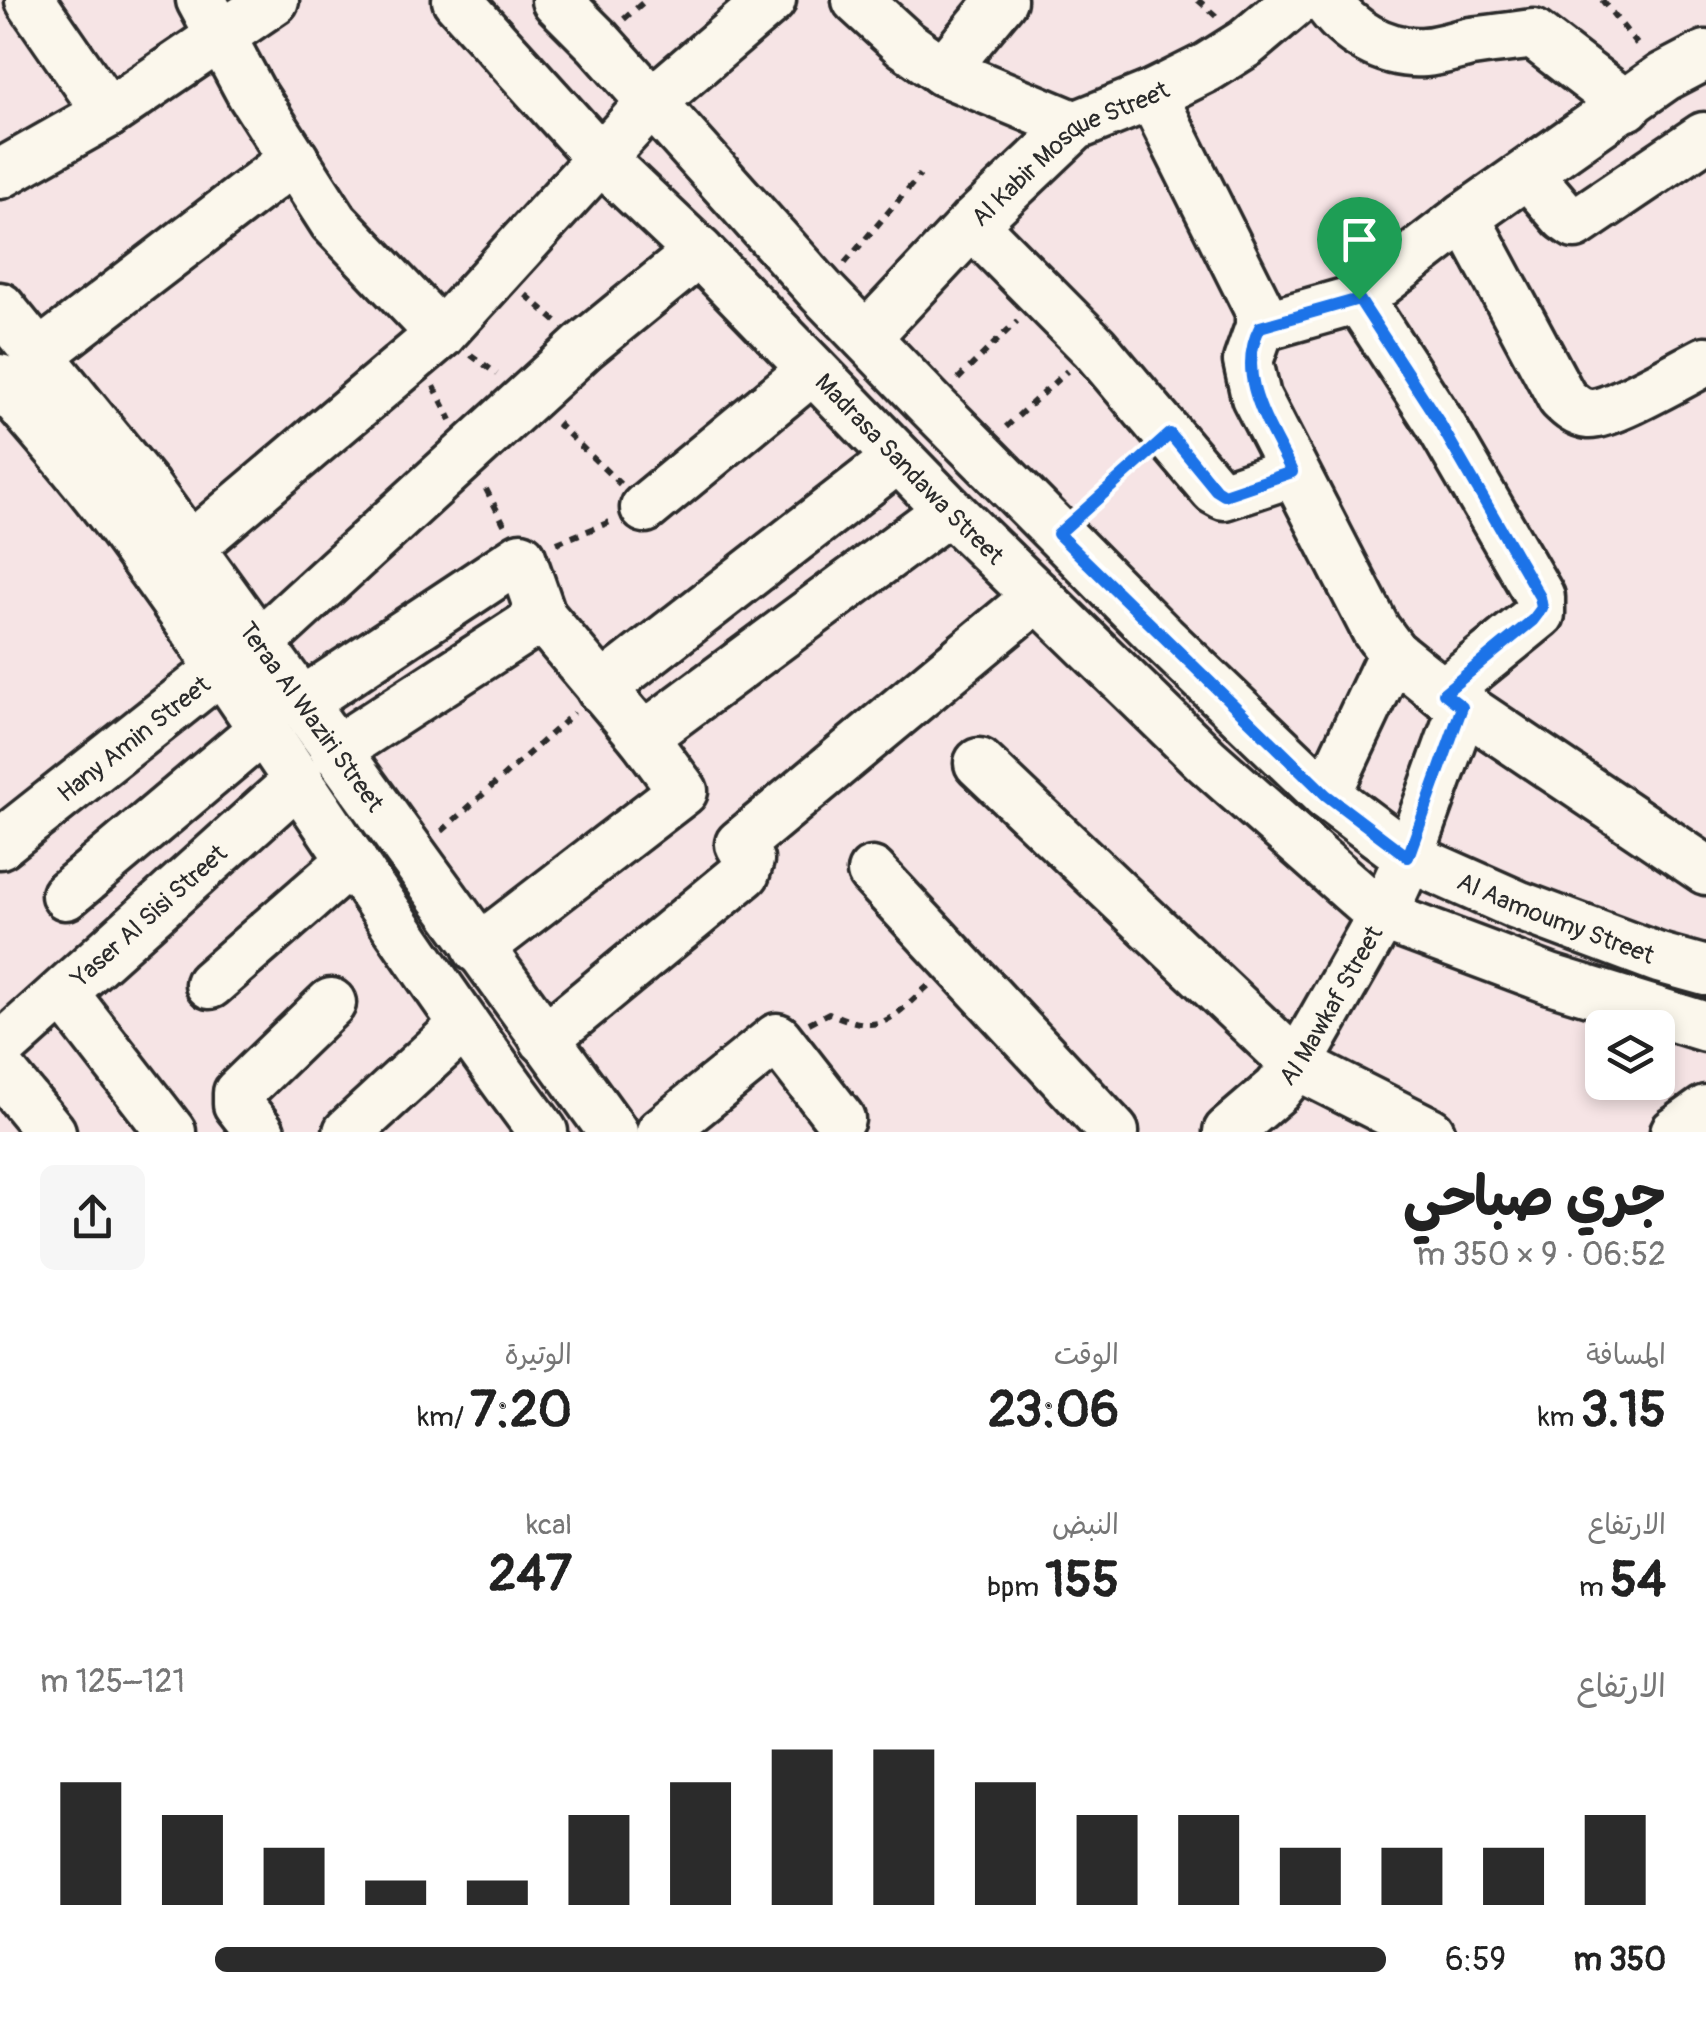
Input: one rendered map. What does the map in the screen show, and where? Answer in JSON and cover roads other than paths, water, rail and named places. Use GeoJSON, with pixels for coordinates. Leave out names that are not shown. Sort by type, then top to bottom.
{"type":"FeatureCollection","features":[{"type":"Feature","properties":{"kind":"street"},"geometry":{"type":"LineString","coordinates":[[30,0],[108,113]]}},
{"type":"Feature","properties":{"kind":"street"},"geometry":{"type":"LineString","coordinates":[[0,174],[108,113],[211,18],[274,0]]}},
{"type":"Feature","properties":{"kind":"street","name":"Madrasa Sandawa Street"},"geometry":{"type":"LineString","coordinates":[[457,0],[600,160],[699,252],[949,510],[1206,760],[1382,916]]}},
{"type":"Feature","properties":{"kind":"street"},"geometry":{"type":"LineString","coordinates":[[556,0],[821,291],[1058,534],[1326,795],[1408,857]]}},
{"type":"Feature","properties":{"kind":"street"},"geometry":{"type":"LineString","coordinates":[[190,548],[430,344],[652,102],[771,0]]}},
{"type":"Feature","properties":{"kind":"street"},"geometry":{"type":"LineString","coordinates":[[857,0],[904,44],[943,71],[1075,126]]}},
{"type":"Feature","properties":{"kind":"street"},"geometry":{"type":"LineString","coordinates":[[943,71],[1002,0]]}},
{"type":"Feature","properties":{"kind":"street","name":"Al Kabir Mosque Street"},"geometry":{"type":"LineString","coordinates":[[866,337],[972,224],[1075,126],[1208,67],[1246,43],[1298,0]]}},
{"type":"Feature","properties":{"kind":"street"},"geometry":{"type":"LineString","coordinates":[[1326,0],[1360,36],[1387,47],[1424,52],[1533,34],[1627,106]]}},
{"type":"Feature","properties":{"kind":"street"},"geometry":{"type":"LineString","coordinates":[[211,18],[252,93],[334,222],[430,344]]}},
{"type":"Feature","properties":{"kind":"street"},"geometry":{"type":"LineString","coordinates":[[1260,327],[1359,299],[1465,217],[1664,77],[1706,55]]}},
{"type":"Feature","properties":{"kind":"street"},"geometry":{"type":"LineString","coordinates":[[1529,175],[1576,224],[1705,139],[1664,77]]}},
{"type":"Feature","properties":{"kind":"street"},"geometry":{"type":"LineString","coordinates":[[1152,95],[1260,311],[1260,327],[1248,361],[1256,397],[1376,630],[1394,653],[1453,700],[1706,870]]}},
{"type":"Feature","properties":{"kind":"street"},"geometry":{"type":"LineString","coordinates":[[20,367],[294,160]]}},
{"type":"Feature","properties":{"kind":"street"},"geometry":{"type":"LineString","coordinates":[[1465,217],[1562,398],[1571,407],[1584,414],[1606,411],[1706,361]]}},
{"type":"Feature","properties":{"kind":"street"},"geometry":{"type":"LineString","coordinates":[[972,224],[1094,347],[1216,490],[1224,495],[1292,472]]}},
{"type":"Feature","properties":{"kind":"street","name":"Hany Amin Street"},"geometry":{"type":"LineString","coordinates":[[0,844],[240,657],[468,456],[584,346],[699,252]]}},
{"type":"Feature","properties":{"kind":"street"},"geometry":{"type":"LineString","coordinates":[[1359,299],[1439,422],[1540,597],[1540,614],[1453,700]]}},
{"type":"Feature","properties":{"kind":"street","name":"Teraa Al Waziri Street"},"geometry":{"type":"LineString","coordinates":[[0,307],[20,367],[114,518],[240,657],[282,716],[299,780],[463,1026],[542,1132]]}},
{"type":"Feature","properties":{"kind":"street","name":"Teraa Al Waziri Street"},"geometry":{"type":"LineString","coordinates":[[20,367],[145,486],[190,548],[240,657]]}},
{"type":"Feature","properties":{"kind":"street"},"geometry":{"type":"LineString","coordinates":[[645,508],[812,370]]}},
{"type":"Feature","properties":{"kind":"street"},"geometry":{"type":"LineString","coordinates":[[602,689],[898,458]]}},
{"type":"Feature","properties":{"kind":"street"},"geometry":{"type":"LineString","coordinates":[[643,737],[949,510]]}},
{"type":"Feature","properties":{"kind":"street"},"geometry":{"type":"LineString","coordinates":[[66,895],[282,716],[521,556],[542,617],[683,790],[478,949]]}},
{"type":"Feature","properties":{"kind":"street"},"geometry":{"type":"LineString","coordinates":[[544,1039],[745,873],[749,860],[740,844],[1038,596]]}},
{"type":"Feature","properties":{"kind":"street"},"geometry":{"type":"LineString","coordinates":[[336,751],[542,617]]}},
{"type":"Feature","properties":{"kind":"street"},"geometry":{"type":"LineString","coordinates":[[1326,795],[1394,653]]}},
{"type":"Feature","properties":{"kind":"street","name":"Al Mawkaf Street"},"geometry":{"type":"LineString","coordinates":[[1228,1132],[1278,1090],[1297,1065],[1382,916],[1408,857],[1453,700]]}},
{"type":"Feature","properties":{"kind":"street","name":"Teraa Al Waziri Street"},"geometry":{"type":"LineString","coordinates":[[282,716],[336,751],[613,1132]]}},
{"type":"Feature","properties":{"kind":"street"},"geometry":{"type":"LineString","coordinates":[[979,763],[1297,1065],[1430,1132]]}},
{"type":"Feature","properties":{"kind":"street","name":"Yaser Al Sisi Street"},"geometry":{"type":"LineString","coordinates":[[0,1049],[299,780]]}},
{"type":"Feature","properties":{"kind":"street","name":"Al Aamoumy Street"},"geometry":{"type":"LineString","coordinates":[[1408,857],[1517,906],[1659,958],[1706,970]]}},
{"type":"Feature","properties":{"kind":"street"},"geometry":{"type":"LineString","coordinates":[[210,984],[352,860]]}},
{"type":"Feature","properties":{"kind":"street"},"geometry":{"type":"LineString","coordinates":[[872,872],[1114,1132]]}},
{"type":"Feature","properties":{"kind":"street"},"geometry":{"type":"LineString","coordinates":[[1382,916],[1550,980],[1706,1027]]}},
{"type":"Feature","properties":{"kind":"street"},"geometry":{"type":"LineString","coordinates":[[1645,1008],[1659,958]]}},
{"type":"Feature","properties":{"kind":"street"},"geometry":{"type":"LineString","coordinates":[[64,994],[170,1132]]}},
{"type":"Feature","properties":{"kind":"street"},"geometry":{"type":"LineString","coordinates":[[260,1132],[238,1104],[238,1093],[331,1004]]}},
{"type":"Feature","properties":{"kind":"street"},"geometry":{"type":"LineString","coordinates":[[348,1132],[463,1026]]}},
{"type":"Feature","properties":{"kind":"street"},"geometry":{"type":"LineString","coordinates":[[662,1132],[778,1038],[848,1128]]}},
{"type":"Feature","properties":{"kind":"street"},"geometry":{"type":"LineString","coordinates":[[0,1070],[51,1132]]}},
{"type":"Feature","properties":{"kind":"street"},"geometry":{"type":"LineString","coordinates":[[1676,1132],[1706,1110]]}}]}
